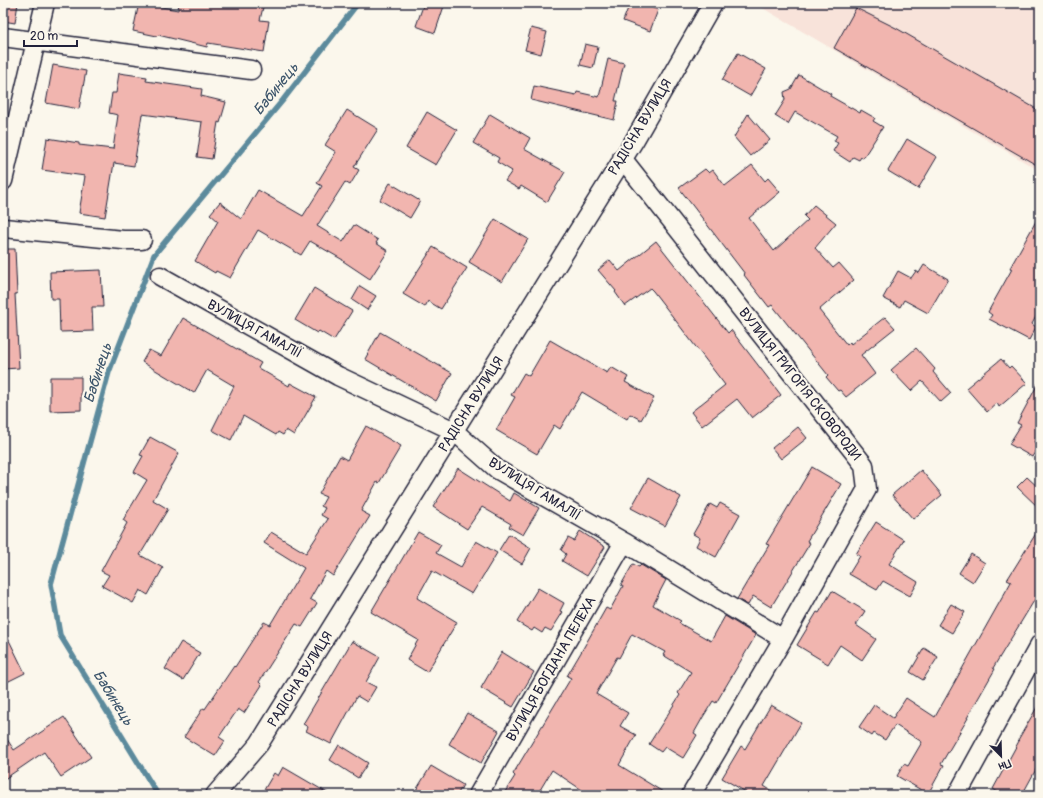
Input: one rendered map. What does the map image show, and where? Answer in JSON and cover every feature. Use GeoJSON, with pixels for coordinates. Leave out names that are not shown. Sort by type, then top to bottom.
{"type":"FeatureCollection","features":[{"type":"Feature","properties":{"kind":"street"},"geometry":{"type":"LineString","coordinates":[[3,181],[45,3]]}},
{"type":"Feature","properties":{"kind":"street","name":"РАДІСНА ВУЛИЦЯ"},"geometry":{"type":"LineString","coordinates":[[215,795],[259,744],[454,432],[622,158],[634,141],[713,3]]}},
{"type":"Feature","properties":{"kind":"street"},"geometry":{"type":"LineString","coordinates":[[3,37],[251,70]]}},
{"type":"Feature","properties":{"kind":"street","name":"ВУЛИЦЯ ГРИГОРІЯ СКОВОРОДИ"},"geometry":{"type":"LineString","coordinates":[[622,158],[864,465],[867,489],[783,639],[691,795]]}},
{"type":"Feature","properties":{"kind":"street"},"geometry":{"type":"LineString","coordinates":[[3,227],[123,240],[142,240]]}},
{"type":"Feature","properties":{"kind":"street","name":"ВУЛИЦЯ ГАМАЛІЇ"},"geometry":{"type":"LineString","coordinates":[[160,276],[338,376],[454,432],[498,470],[624,542],[783,639]]}},
{"type":"Feature","properties":{"kind":"street","name":"ВУЛИЦЯ БОГДАНА ПЕЛЕХА"},"geometry":{"type":"LineString","coordinates":[[478,795],[624,542]]}},
{"type":"Feature","properties":{"kind":"street"},"geometry":{"type":"LineString","coordinates":[[957,795],[1040,644]]}},
{"type":"Feature","properties":{"kind":"shaded area"},"geometry":{"type":"Polygon","coordinates":[[[754,3],[1040,3],[1040,171],[754,3]]]}},
{"type":"Feature","properties":{"kind":"building"},"geometry":{"type":"Polygon","coordinates":[[[3,3],[18,3],[15,23],[3,21],[3,3]]]}},
{"type":"Feature","properties":{"kind":"building"},"geometry":{"type":"Polygon","coordinates":[[[139,3],[178,10],[179,3],[264,3],[260,20],[269,21],[264,52],[208,43],[207,47],[158,35],[133,31],[139,3]]]}},
{"type":"Feature","properties":{"kind":"building"},"geometry":{"type":"Polygon","coordinates":[[[424,3],[445,3],[435,33],[416,26],[424,3]]]}},
{"type":"Feature","properties":{"kind":"building"},"geometry":{"type":"Polygon","coordinates":[[[630,3],[641,3],[658,10],[650,31],[623,21],[630,3]]]}},
{"type":"Feature","properties":{"kind":"building"},"geometry":{"type":"Polygon","coordinates":[[[856,8],[896,28],[1040,111],[1040,167],[834,48],[856,8]]]}},
{"type":"Feature","properties":{"kind":"building"},"geometry":{"type":"Polygon","coordinates":[[[531,28],[547,32],[541,54],[525,50],[531,28]]]}},
{"type":"Feature","properties":{"kind":"building"},"geometry":{"type":"Polygon","coordinates":[[[585,44],[598,47],[593,68],[580,65],[585,44]]]}},
{"type":"Feature","properties":{"kind":"building"},"geometry":{"type":"Polygon","coordinates":[[[738,53],[766,69],[750,96],[722,80],[738,53]]]}},
{"type":"Feature","properties":{"kind":"building"},"geometry":{"type":"Polygon","coordinates":[[[608,59],[624,63],[615,101],[618,101],[614,120],[531,100],[534,86],[576,95],[577,92],[599,97],[608,59]]]}},
{"type":"Feature","properties":{"kind":"building"},"geometry":{"type":"Polygon","coordinates":[[[53,65],[86,71],[79,109],[46,103],[53,65]]]}},
{"type":"Feature","properties":{"kind":"building"},"geometry":{"type":"Polygon","coordinates":[[[119,73],[147,77],[146,81],[202,89],[201,96],[226,102],[220,123],[218,122],[212,159],[197,157],[202,122],[142,114],[134,166],[114,163],[105,217],[79,213],[85,176],[42,170],[47,138],[79,143],[79,145],[113,149],[118,115],[109,113],[112,93],[116,93],[119,73]]]}},
{"type":"Feature","properties":{"kind":"building"},"geometry":{"type":"Polygon","coordinates":[[[799,75],[831,94],[830,96],[860,113],[861,110],[875,118],[873,121],[883,127],[863,158],[861,157],[859,160],[853,157],[850,162],[833,151],[838,143],[834,141],[837,136],[795,112],[788,124],[775,116],[785,100],[784,92],[791,89],[799,75]]]}},
{"type":"Feature","properties":{"kind":"building"},"geometry":{"type":"Polygon","coordinates":[[[347,110],[378,129],[354,167],[359,170],[350,185],[345,182],[317,226],[343,242],[354,225],[378,240],[376,243],[388,251],[370,279],[343,260],[310,241],[301,255],[258,230],[230,278],[216,271],[215,273],[195,261],[218,221],[210,214],[220,202],[241,219],[258,190],[303,216],[322,186],[317,183],[336,152],[325,145],[347,110]]]}},
{"type":"Feature","properties":{"kind":"building"},"geometry":{"type":"Polygon","coordinates":[[[427,112],[457,130],[436,165],[406,148],[427,112]]]}},
{"type":"Feature","properties":{"kind":"building"},"geometry":{"type":"Polygon","coordinates":[[[490,114],[530,138],[524,149],[565,172],[547,202],[521,186],[519,189],[505,181],[512,171],[497,162],[499,158],[473,143],[490,114]]]}},
{"type":"Feature","properties":{"kind":"building"},"geometry":{"type":"Polygon","coordinates":[[[748,114],[770,140],[750,156],[734,137],[748,114]]]}},
{"type":"Feature","properties":{"kind":"building"},"geometry":{"type":"Polygon","coordinates":[[[907,139],[937,157],[918,189],[888,171],[907,139]]]}},
{"type":"Feature","properties":{"kind":"building"},"geometry":{"type":"Polygon","coordinates":[[[752,165],[765,181],[768,178],[780,192],[749,218],[774,251],[808,220],[804,216],[814,205],[836,223],[815,248],[833,268],[839,263],[854,280],[819,310],[847,345],[850,342],[851,344],[885,317],[895,328],[861,355],[875,374],[846,397],[840,390],[838,391],[826,377],[828,375],[772,305],[769,307],[679,188],[705,169],[709,173],[713,170],[725,186],[752,165]]]}},
{"type":"Feature","properties":{"kind":"building"},"geometry":{"type":"Polygon","coordinates":[[[390,183],[420,201],[410,218],[380,200],[390,183]]]}},
{"type":"Feature","properties":{"kind":"building"},"geometry":{"type":"Polygon","coordinates":[[[1040,214],[1040,309],[1032,324],[1036,327],[1029,340],[989,319],[992,315],[988,312],[1040,214]]]}},
{"type":"Feature","properties":{"kind":"building"},"geometry":{"type":"Polygon","coordinates":[[[495,219],[528,239],[502,282],[469,262],[495,219]]]}},
{"type":"Feature","properties":{"kind":"building"},"geometry":{"type":"Polygon","coordinates":[[[656,241],[728,333],[731,330],[781,395],[752,418],[737,399],[702,426],[691,412],[725,385],[650,288],[625,306],[615,292],[616,291],[598,270],[610,260],[619,271],[656,241]]]}},
{"type":"Feature","properties":{"kind":"building"},"geometry":{"type":"Polygon","coordinates":[[[433,247],[467,268],[441,309],[428,301],[425,307],[403,294],[433,247]]]}},
{"type":"Feature","properties":{"kind":"building"},"geometry":{"type":"Polygon","coordinates":[[[3,249],[15,249],[17,294],[15,294],[19,368],[3,369],[3,249]]]}},
{"type":"Feature","properties":{"kind":"building"},"geometry":{"type":"Polygon","coordinates":[[[924,265],[948,279],[928,313],[904,300],[900,307],[883,298],[898,271],[911,278],[916,271],[919,273],[924,265]]]}},
{"type":"Feature","properties":{"kind":"building"},"geometry":{"type":"Polygon","coordinates":[[[101,270],[103,307],[92,307],[93,331],[60,332],[59,299],[51,299],[50,272],[101,270]]]}},
{"type":"Feature","properties":{"kind":"building"},"geometry":{"type":"Polygon","coordinates":[[[360,286],[376,296],[367,310],[352,300],[360,286]]]}},
{"type":"Feature","properties":{"kind":"building"},"geometry":{"type":"Polygon","coordinates":[[[314,288],[352,311],[334,340],[319,331],[317,333],[295,320],[314,288]]]}},
{"type":"Feature","properties":{"kind":"building"},"geometry":{"type":"Polygon","coordinates":[[[183,318],[261,363],[258,368],[289,386],[290,383],[316,397],[294,435],[286,430],[283,435],[278,432],[276,435],[243,416],[231,440],[212,430],[234,386],[207,370],[194,393],[142,362],[149,350],[161,356],[183,318]]]}},
{"type":"Feature","properties":{"kind":"building"},"geometry":{"type":"Polygon","coordinates":[[[380,332],[452,373],[436,401],[365,359],[380,332]]]}},
{"type":"Feature","properties":{"kind":"building"},"geometry":{"type":"Polygon","coordinates":[[[550,340],[607,373],[611,367],[628,377],[625,382],[654,398],[641,420],[630,414],[627,419],[582,392],[560,429],[554,425],[537,454],[496,430],[515,397],[511,395],[524,373],[529,376],[550,340]]]}},
{"type":"Feature","properties":{"kind":"building"},"geometry":{"type":"Polygon","coordinates":[[[916,348],[935,369],[933,372],[951,393],[941,402],[922,381],[911,391],[891,370],[916,348]]]}},
{"type":"Feature","properties":{"kind":"building"},"geometry":{"type":"Polygon","coordinates":[[[1001,359],[1009,368],[1011,366],[1027,383],[999,407],[997,403],[987,412],[966,388],[1001,359]]]}},
{"type":"Feature","properties":{"kind":"building"},"geometry":{"type":"Polygon","coordinates":[[[50,377],[81,377],[81,410],[50,411],[50,377]]]}},
{"type":"Feature","properties":{"kind":"building"},"geometry":{"type":"Polygon","coordinates":[[[1040,380],[1040,431],[1034,442],[1039,445],[1032,457],[1009,444],[1021,425],[1017,423],[1040,380]]]}},
{"type":"Feature","properties":{"kind":"building"},"geometry":{"type":"Polygon","coordinates":[[[366,426],[401,446],[379,483],[377,482],[361,511],[370,516],[333,576],[326,571],[310,599],[317,603],[302,627],[296,624],[259,682],[262,685],[244,713],[238,709],[219,737],[225,741],[215,756],[184,737],[203,708],[205,709],[234,666],[235,667],[264,622],[270,625],[304,568],[264,543],[271,532],[306,553],[328,519],[321,515],[325,508],[321,506],[326,497],[319,494],[340,456],[347,460],[366,426]]]}},
{"type":"Feature","properties":{"kind":"building"},"geometry":{"type":"Polygon","coordinates":[[[798,427],[807,438],[781,459],[772,448],[798,427]]]}},
{"type":"Feature","properties":{"kind":"building"},"geometry":{"type":"Polygon","coordinates":[[[150,437],[179,453],[153,500],[168,509],[140,555],[163,568],[148,595],[140,590],[133,603],[102,586],[109,575],[101,571],[127,523],[123,520],[147,480],[134,472],[143,456],[140,455],[150,437]]]}},
{"type":"Feature","properties":{"kind":"building"},"geometry":{"type":"Polygon","coordinates":[[[812,467],[841,484],[807,541],[810,543],[771,607],[753,596],[748,605],[737,599],[769,545],[766,544],[812,467]]]}},
{"type":"Feature","properties":{"kind":"building"},"geometry":{"type":"Polygon","coordinates":[[[458,468],[510,501],[514,493],[539,508],[523,535],[509,527],[511,524],[482,507],[467,529],[433,507],[458,468]]]}},
{"type":"Feature","properties":{"kind":"building"},"geometry":{"type":"Polygon","coordinates":[[[921,470],[942,495],[913,519],[892,495],[921,470]]]}},
{"type":"Feature","properties":{"kind":"building"},"geometry":{"type":"Polygon","coordinates":[[[1027,477],[1040,489],[1040,509],[1017,487],[1027,477]]]}},
{"type":"Feature","properties":{"kind":"building"},"geometry":{"type":"Polygon","coordinates":[[[648,478],[681,497],[665,526],[631,508],[648,478]]]}},
{"type":"Feature","properties":{"kind":"building"},"geometry":{"type":"Polygon","coordinates":[[[720,503],[740,514],[716,557],[696,546],[700,538],[693,534],[710,504],[717,508],[720,503]]]}},
{"type":"Feature","properties":{"kind":"building"},"geometry":{"type":"Polygon","coordinates":[[[876,522],[904,540],[889,564],[918,582],[910,596],[883,581],[877,590],[849,574],[860,556],[856,554],[876,522]]]}},
{"type":"Feature","properties":{"kind":"building"},"geometry":{"type":"Polygon","coordinates":[[[1040,527],[1040,591],[993,668],[995,669],[941,764],[944,765],[928,794],[897,776],[904,764],[908,766],[922,742],[895,725],[885,740],[874,733],[872,736],[859,727],[874,705],[893,718],[906,698],[935,717],[1011,582],[1007,580],[1040,527]]]}},
{"type":"Feature","properties":{"kind":"building"},"geometry":{"type":"Polygon","coordinates":[[[580,531],[605,547],[587,576],[562,561],[566,554],[561,550],[568,538],[574,541],[580,531]]]}},
{"type":"Feature","properties":{"kind":"building"},"geometry":{"type":"Polygon","coordinates":[[[418,532],[441,545],[436,553],[461,567],[476,541],[497,553],[472,594],[432,571],[417,598],[457,622],[427,672],[407,660],[418,640],[371,612],[418,532]]]}},
{"type":"Feature","properties":{"kind":"building"},"geometry":{"type":"Polygon","coordinates":[[[509,534],[531,548],[522,564],[499,550],[509,534]]]}},
{"type":"Feature","properties":{"kind":"building"},"geometry":{"type":"Polygon","coordinates":[[[971,554],[985,563],[973,582],[959,573],[971,554]]]}},
{"type":"Feature","properties":{"kind":"building"},"geometry":{"type":"Polygon","coordinates":[[[633,564],[639,567],[641,565],[666,580],[653,605],[681,621],[679,623],[711,641],[725,616],[756,635],[716,703],[713,701],[703,717],[694,733],[697,735],[683,758],[665,747],[661,752],[649,744],[680,695],[678,693],[691,672],[663,655],[665,652],[632,634],[619,658],[617,657],[596,694],[628,713],[620,726],[636,735],[619,765],[668,795],[578,795],[582,790],[552,770],[537,795],[503,795],[515,776],[513,774],[571,678],[567,676],[606,608],[610,610],[623,586],[621,585],[633,564]]]}},
{"type":"Feature","properties":{"kind":"building"},"geometry":{"type":"Polygon","coordinates":[[[538,588],[564,603],[560,611],[563,612],[551,631],[545,628],[542,633],[534,628],[532,631],[517,622],[538,588]]]}},
{"type":"Feature","properties":{"kind":"building"},"geometry":{"type":"Polygon","coordinates":[[[832,591],[865,611],[856,625],[876,639],[862,660],[840,645],[828,664],[797,645],[832,591]]]}},
{"type":"Feature","properties":{"kind":"building"},"geometry":{"type":"Polygon","coordinates":[[[951,604],[965,612],[952,633],[938,625],[951,604]]]}},
{"type":"Feature","properties":{"kind":"building"},"geometry":{"type":"Polygon","coordinates":[[[3,628],[25,673],[3,684],[3,628]]]}},
{"type":"Feature","properties":{"kind":"building"},"geometry":{"type":"Polygon","coordinates":[[[352,641],[380,657],[366,682],[376,687],[367,702],[357,696],[331,744],[306,731],[308,727],[303,724],[352,641]]]}},
{"type":"Feature","properties":{"kind":"building"},"geometry":{"type":"Polygon","coordinates":[[[181,642],[200,653],[183,680],[165,669],[181,642]]]}},
{"type":"Feature","properties":{"kind":"building"},"geometry":{"type":"Polygon","coordinates":[[[924,648],[938,657],[923,680],[910,672],[924,648]]]}},
{"type":"Feature","properties":{"kind":"building"},"geometry":{"type":"Polygon","coordinates":[[[502,652],[534,672],[513,707],[481,688],[502,652]]]}},
{"type":"Feature","properties":{"kind":"building"},"geometry":{"type":"Polygon","coordinates":[[[1040,702],[1040,762],[1022,795],[1003,795],[993,789],[1019,741],[1018,740],[1040,702]]]}},
{"type":"Feature","properties":{"kind":"building"},"geometry":{"type":"Polygon","coordinates":[[[771,705],[801,723],[764,786],[778,795],[751,795],[722,778],[741,746],[745,749],[771,705]]]}},
{"type":"Feature","properties":{"kind":"building"},"geometry":{"type":"Polygon","coordinates":[[[467,713],[499,731],[481,763],[449,744],[467,713]]]}},
{"type":"Feature","properties":{"kind":"building"},"geometry":{"type":"Polygon","coordinates":[[[64,717],[91,757],[61,777],[44,752],[3,780],[3,733],[14,750],[64,717]]]}},
{"type":"Feature","properties":{"kind":"building"},"geometry":{"type":"Polygon","coordinates":[[[339,745],[368,763],[358,778],[330,760],[339,745]]]}},
{"type":"Feature","properties":{"kind":"building"},"geometry":{"type":"Polygon","coordinates":[[[431,766],[463,785],[457,795],[413,795],[431,766]]]}},
{"type":"Feature","properties":{"kind":"building"},"geometry":{"type":"Polygon","coordinates":[[[283,767],[331,795],[261,795],[274,773],[278,776],[283,767]]]}},
{"type":"Feature","properties":{"kind":"waterway","name":"Бабинець"},"geometry":{"type":"LineString","coordinates":[[158,795],[60,635],[51,584],[109,372],[154,255],[283,100],[358,3]]}}]}
